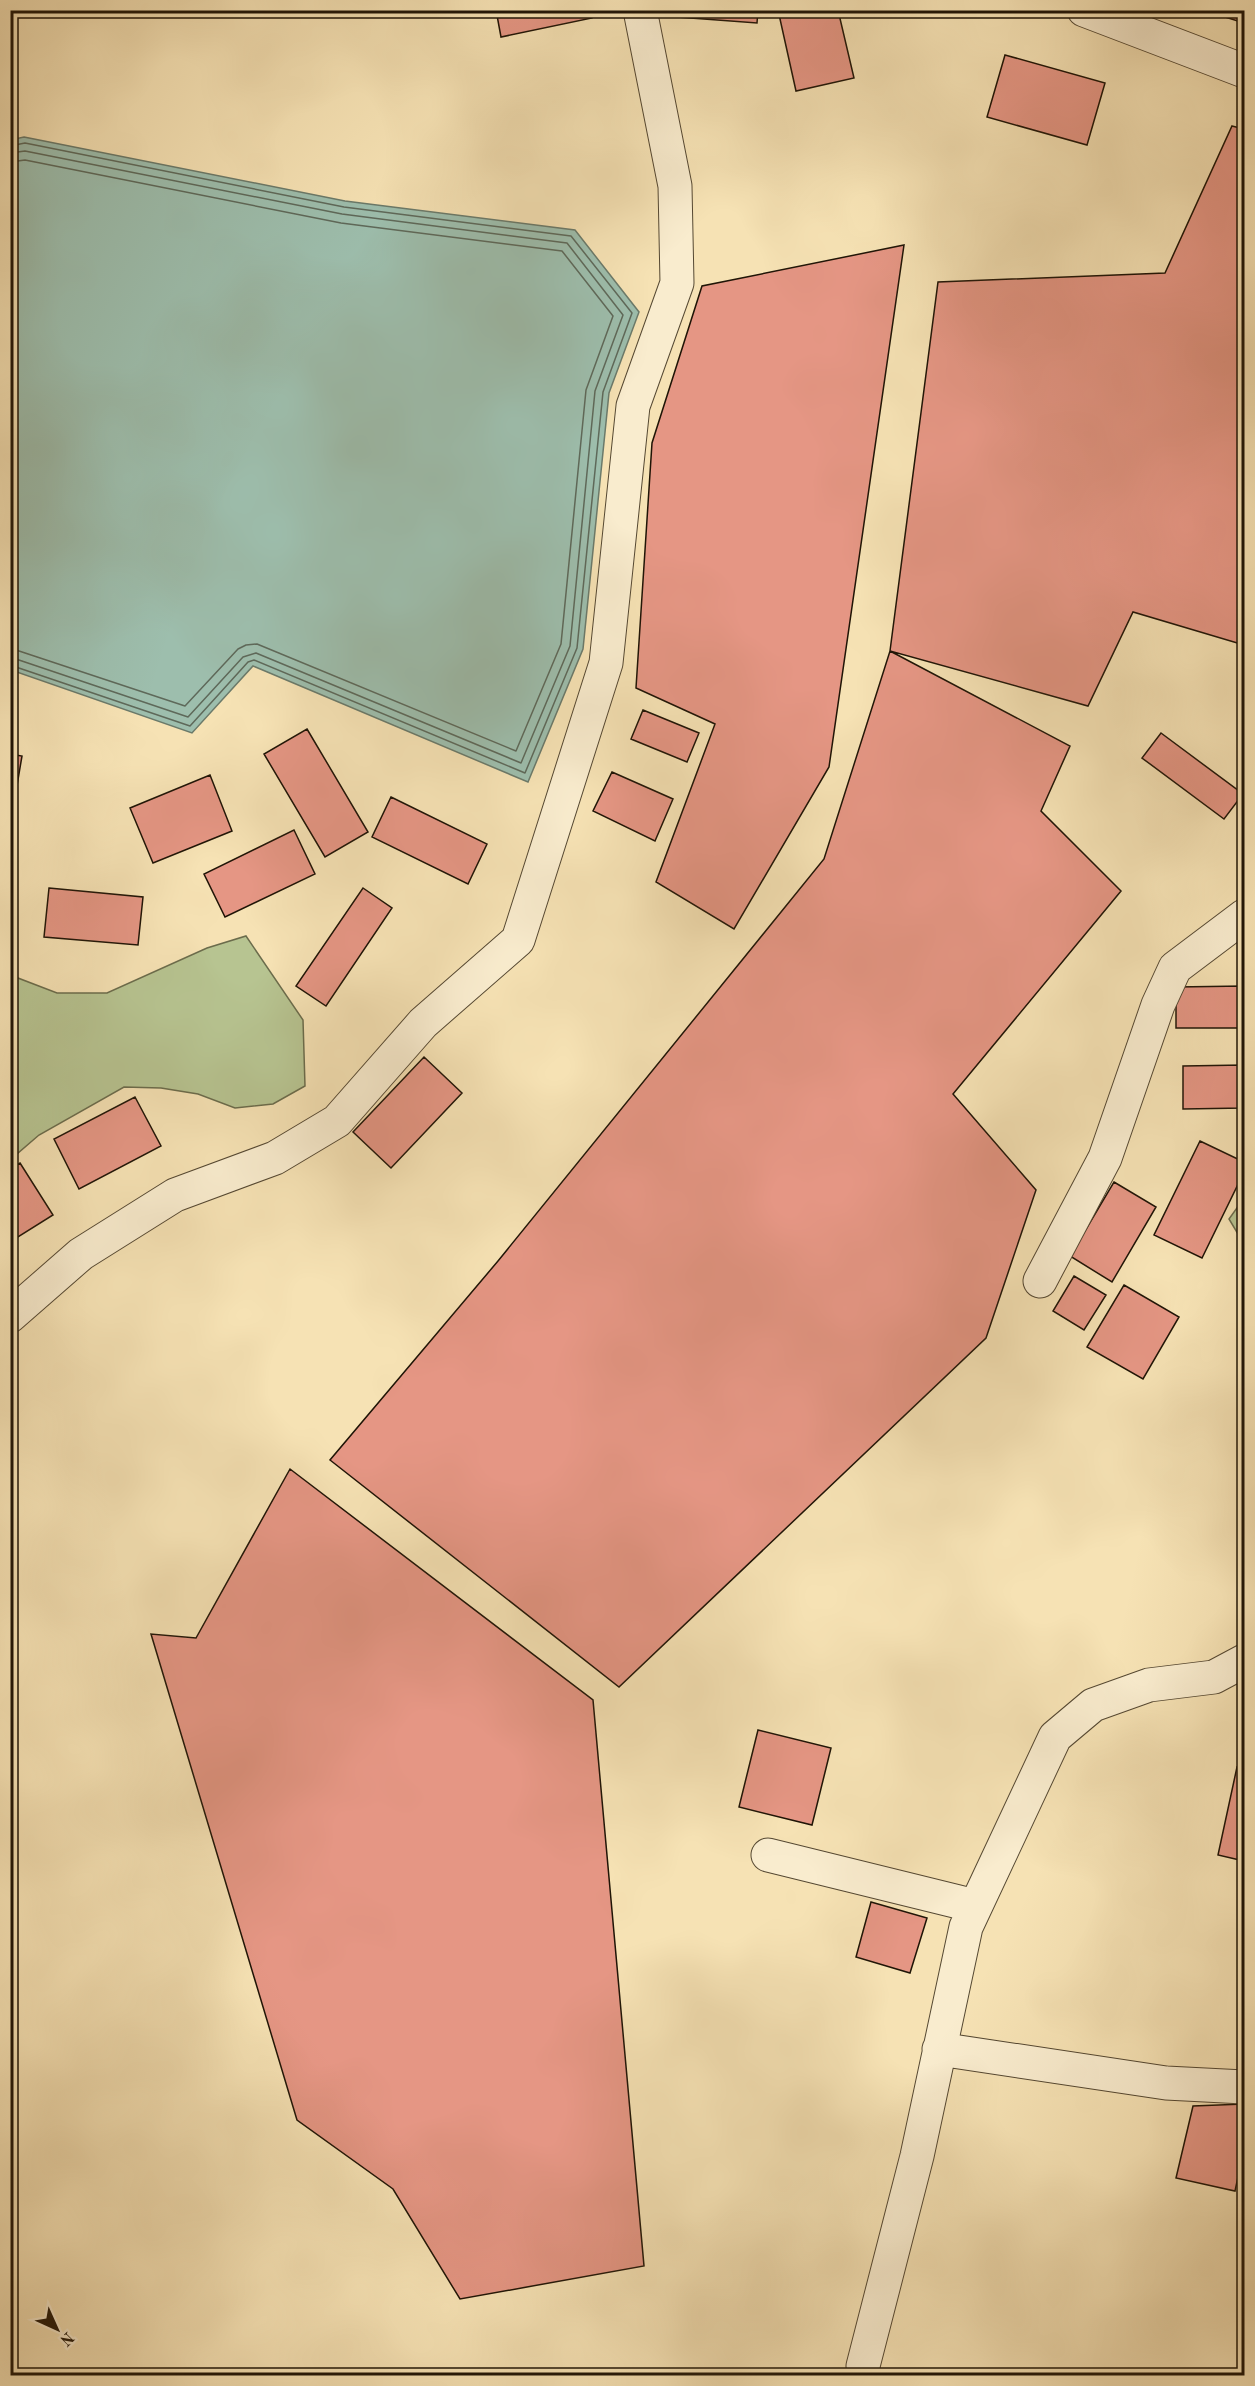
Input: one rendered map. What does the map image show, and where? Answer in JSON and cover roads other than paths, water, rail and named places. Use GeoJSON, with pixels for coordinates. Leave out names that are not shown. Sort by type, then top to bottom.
{"type":"FeatureCollection","features":[{"type":"Feature","properties":{"kind":"street"},"geometry":{"type":"LineString","coordinates":[[10,1316],[81,1254],[175,1196],[275,1158],[337,1121],[423,1023],[518,940],[606,663],[633,406],[677,283],[675,186],[640,10]]}},
{"type":"Feature","properties":{"kind":"street"},"geometry":{"type":"LineString","coordinates":[[1084,10],[1245,71]]}},
{"type":"Feature","properties":{"kind":"street"},"geometry":{"type":"LineString","coordinates":[[1040,1281],[1105,1158],[1158,1005],[1175,968],[1245,916]]}},
{"type":"Feature","properties":{"kind":"street"},"geometry":{"type":"LineString","coordinates":[[864,2376],[863,2366],[900,2231],[966,1927],[1055,1737],[1092,1705],[1149,1685],[1240,1673]]}},
{"type":"Feature","properties":{"kind":"street"},"geometry":{"type":"LineString","coordinates":[[768,1855],[975,1906]]}},
{"type":"Feature","properties":{"kind":"street"},"geometry":{"type":"LineString","coordinates":[[939,2049],[1166,2083],[1245,2087]]}},
{"type":"Feature","properties":{"kind":"water"},"geometry":{"type":"Polygon","coordinates":[[[24,137],[345,201],[575,230],[639,312],[609,393],[583,649],[528,782],[253,666],[192,733],[11,670],[10,140],[24,137]]]}}]}
